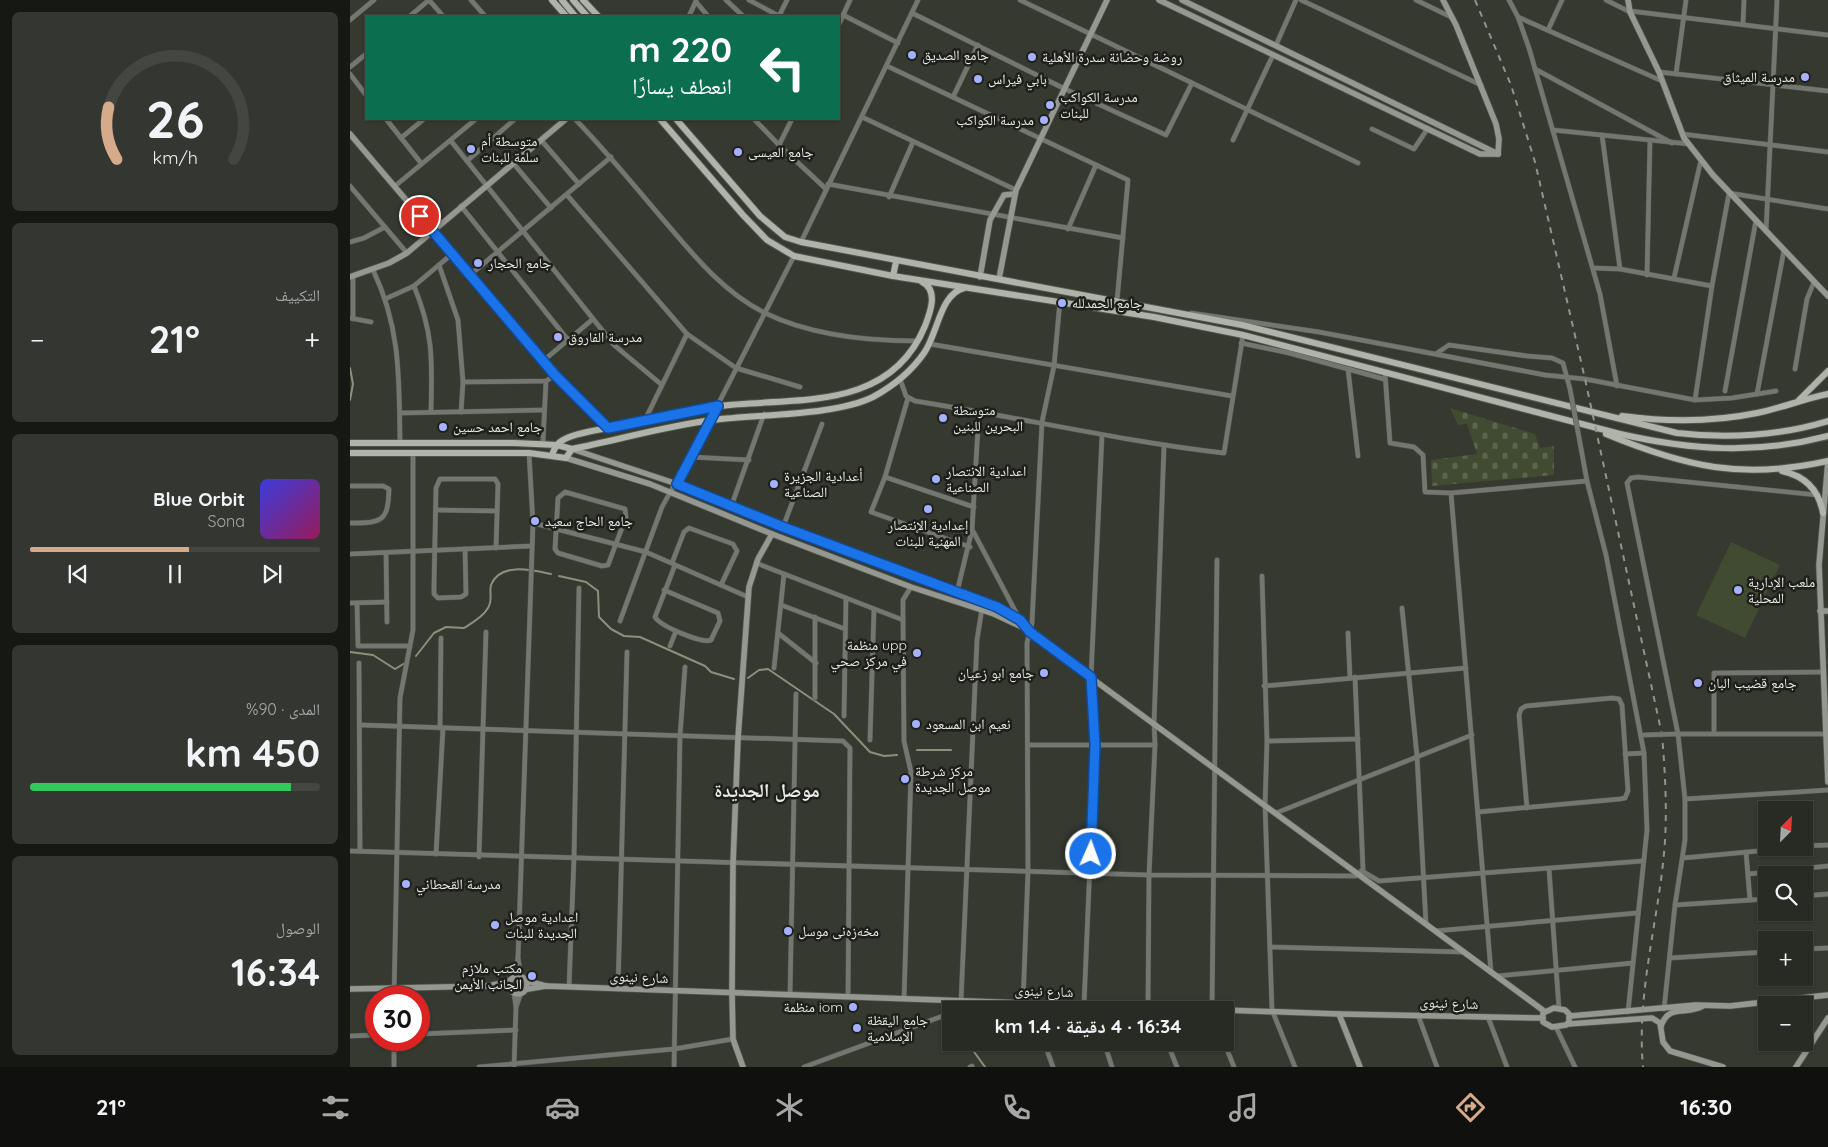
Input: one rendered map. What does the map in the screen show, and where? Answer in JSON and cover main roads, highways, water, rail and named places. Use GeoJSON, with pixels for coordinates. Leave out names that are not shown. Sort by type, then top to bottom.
{"type":"FeatureCollection","features":[{"type":"Feature","properties":{"kind":"main road"},"geometry":{"type":"LineString","coordinates":[[552,0],[565,15]]}},
{"type":"Feature","properties":{"kind":"main road"},"geometry":{"type":"LineString","coordinates":[[562,0],[574,15]]}},
{"type":"Feature","properties":{"kind":"main road"},"geometry":{"type":"LineString","coordinates":[[572,0],[585,15]]}},
{"type":"Feature","properties":{"kind":"main road"},"geometry":{"type":"LineString","coordinates":[[583,0],[597,15]]}},
{"type":"Feature","properties":{"kind":"main road"},"geometry":{"type":"LineString","coordinates":[[999,279],[1015,192],[1107,0]]}},
{"type":"Feature","properties":{"kind":"main road"},"geometry":{"type":"LineString","coordinates":[[1158,0],[1480,154],[1498,154]]}},
{"type":"Feature","properties":{"kind":"main road"},"geometry":{"type":"LineString","coordinates":[[1179,10],[1183,0],[1498,154]]}},
{"type":"Feature","properties":{"kind":"main road"},"geometry":{"type":"LineString","coordinates":[[1443,0],[1453,17],[1497,129],[1498,154]]}},
{"type":"Feature","properties":{"kind":"main road"},"geometry":{"type":"LineString","coordinates":[[1628,0],[1630,11],[1659,72],[1682,134],[1701,160],[1730,193],[1828,296]]}},
{"type":"Feature","properties":{"kind":"main road"},"geometry":{"type":"LineString","coordinates":[[351,276],[372,270],[407,252],[565,120]]}},
{"type":"Feature","properties":{"kind":"main road"},"geometry":{"type":"LineString","coordinates":[[661,120],[690,155],[768,240],[794,256],[893,276],[1060,301],[1243,336],[1384,376],[1676,446],[1706,449],[1774,446],[1828,436]]}},
{"type":"Feature","properties":{"kind":"main road"},"geometry":{"type":"LineString","coordinates":[[677,120],[772,228],[784,237],[800,242],[896,262],[999,279],[1242,326],[1661,430],[1709,436],[1769,434],[1828,421]]}},
{"type":"Feature","properties":{"kind":"main road"},"geometry":{"type":"LineString","coordinates":[[1429,129],[1434,122]]}},
{"type":"Feature","properties":{"kind":"main road"},"geometry":{"type":"LineString","coordinates":[[350,134],[555,375],[608,428]]}},
{"type":"Feature","properties":{"kind":"main road"},"geometry":{"type":"LineString","coordinates":[[690,155],[700,148]]}},
{"type":"Feature","properties":{"kind":"main road"},"geometry":{"type":"LineString","coordinates":[[980,277],[992,214],[1004,195],[1015,192]]}},
{"type":"Feature","properties":{"kind":"main road"},"geometry":{"type":"LineString","coordinates":[[893,276],[896,262]]}},
{"type":"Feature","properties":{"kind":"main road"},"geometry":{"type":"LineString","coordinates":[[552,455],[557,445],[567,438],[608,428],[718,406],[832,397],[855,392],[876,382],[902,361],[917,341],[927,321],[932,302],[930,290],[926,284],[919,280]]}},
{"type":"Feature","properties":{"kind":"main road"},"geometry":{"type":"LineString","coordinates":[[566,458],[572,449],[710,420],[841,407],[861,402],[882,392],[900,379],[918,361],[930,344],[946,300],[959,290],[968,288]]}},
{"type":"Feature","properties":{"kind":"main road"},"geometry":{"type":"LineString","coordinates":[[1794,403],[1808,392],[1828,371]]}},
{"type":"Feature","properties":{"kind":"main road"},"geometry":{"type":"LineString","coordinates":[[876,382],[882,392]]}},
{"type":"Feature","properties":{"kind":"main road"},"geometry":{"type":"LineString","coordinates":[[1598,414],[1653,420],[1695,420],[1742,416],[1828,394]]}},
{"type":"Feature","properties":{"kind":"main road"},"geometry":{"type":"LineString","coordinates":[[1582,424],[1643,450],[1688,463],[1732,470],[1776,470],[1828,461],[1819,565],[1828,782]]}},
{"type":"Feature","properties":{"kind":"main road"},"geometry":{"type":"LineString","coordinates":[[350,443],[557,445],[572,449],[677,484],[731,507],[983,602],[1020,620],[1030,632]]}},
{"type":"Feature","properties":{"kind":"main road"},"geometry":{"type":"LineString","coordinates":[[350,453],[529,453],[566,458],[671,492],[772,534],[911,586],[1002,617],[1030,632],[1265,805],[1361,873],[1544,1012]]}},
{"type":"Feature","properties":{"kind":"main road"},"geometry":{"type":"LineString","coordinates":[[1776,470],[1803,479],[1818,495],[1823,514]]}},
{"type":"Feature","properties":{"kind":"main road"},"geometry":{"type":"LineString","coordinates":[[743,1067],[733,1039],[732,993],[733,864],[738,738],[748,597],[756,562],[772,534]]}},
{"type":"Feature","properties":{"kind":"main road"},"geometry":{"type":"LineString","coordinates":[[1820,611],[1828,611]]}},
{"type":"Feature","properties":{"kind":"main road"},"geometry":{"type":"LineString","coordinates":[[350,988],[489,986],[508,988],[514,993],[521,993],[528,988],[527,981],[521,977],[489,986]]}},
{"type":"Feature","properties":{"kind":"main road"},"geometry":{"type":"LineString","coordinates":[[508,988],[512,979]]}},
{"type":"Feature","properties":{"kind":"main road","name":"شارع نينوى"},"geometry":{"type":"LineString","coordinates":[[527,981],[546,986]]}},
{"type":"Feature","properties":{"kind":"main road","name":"شارع نينوى"},"geometry":{"type":"LineString","coordinates":[[528,988],[546,986],[961,1001]]}},
{"type":"Feature","properties":{"kind":"main road"},"geometry":{"type":"LineString","coordinates":[[1570,1016],[1828,995]]}},
{"type":"Feature","properties":{"kind":"main road"},"geometry":{"type":"LineString","coordinates":[[1661,1026],[1665,1017],[1671,1013],[1695,1010],[1703,1006]]}},
{"type":"Feature","properties":{"kind":"main road"},"geometry":{"type":"LineString","coordinates":[[1544,1012],[1558,1008],[1568,1012],[1570,1016]]}},
{"type":"Feature","properties":{"kind":"main road","name":"شارع نينوى"},"geometry":{"type":"LineString","coordinates":[[1234,1009],[1339,1014],[1542,1018]]}},
{"type":"Feature","properties":{"kind":"main road"},"geometry":{"type":"LineString","coordinates":[[1544,1012],[1542,1018],[1547,1025],[1556,1027],[1568,1024],[1649,1017],[1658,1021],[1661,1026],[1663,1042],[1670,1051],[1723,1067]]}},
{"type":"Feature","properties":{"kind":"main road"},"geometry":{"type":"LineString","coordinates":[[1339,1014],[1360,1067]]}},
{"type":"Feature","properties":{"kind":"main road"},"geometry":{"type":"LineString","coordinates":[[1568,1024],[1570,1016]]}},
{"type":"Feature","properties":{"kind":"main road"},"geometry":{"type":"LineString","coordinates":[[1796,1066],[1828,1018]]}},
{"type":"Feature","properties":{"kind":"waterway"},"geometry":{"type":"LineString","coordinates":[[350,368],[353,384],[350,400]]}},
{"type":"Feature","properties":{"kind":"waterway"},"geometry":{"type":"LineString","coordinates":[[416,656],[434,633],[446,627],[464,628],[477,620],[488,608],[491,585],[495,578],[502,573],[517,569],[551,574]]}},
{"type":"Feature","properties":{"kind":"waterway"},"geometry":{"type":"LineString","coordinates":[[559,576],[586,582],[598,591],[599,617],[611,629],[624,636],[640,637],[705,666],[711,672],[734,679]]}},
{"type":"Feature","properties":{"kind":"waterway"},"geometry":{"type":"LineString","coordinates":[[350,652],[373,655],[395,669],[405,663]]}},
{"type":"Feature","properties":{"kind":"waterway"},"geometry":{"type":"LineString","coordinates":[[748,678],[759,670],[768,669],[834,714],[870,752],[884,756],[897,755]]}},
{"type":"Feature","properties":{"kind":"waterway"},"geometry":{"type":"LineString","coordinates":[[917,750],[951,750]]}},
{"type":"Feature","properties":{"kind":"waterway"},"geometry":{"type":"LineString","coordinates":[[973,1051],[985,1067]]}},
{"type":"Feature","properties":{"kind":"railway"},"geometry":{"type":"LineString","coordinates":[[1475,0],[1511,85],[1535,162],[1585,379],[1662,735],[1666,815],[1665,841],[1643,1010],[1643,1067]]}},
{"type":"Feature","properties":{"kind":"place","name":"جامع الصديق"},"geometry":{"type":"Point","coordinates":[912,55]}},
{"type":"Feature","properties":{"kind":"place","name":"روضة وحضانة سدرة الأهلية"},"geometry":{"type":"Point","coordinates":[1032,57]}},
{"type":"Feature","properties":{"kind":"place","name":"مدرسة الميثاق"},"geometry":{"type":"Point","coordinates":[1805,77]}},
{"type":"Feature","properties":{"kind":"place","name":"بابي فيراس"},"geometry":{"type":"Point","coordinates":[978,79]}},
{"type":"Feature","properties":{"kind":"place","name":"مدرسة الكواكب للبنات"},"geometry":{"type":"Point","coordinates":[1050,105]}},
{"type":"Feature","properties":{"kind":"place","name":"مدرسة الكواكب"},"geometry":{"type":"Point","coordinates":[1044,120]}},
{"type":"Feature","properties":{"kind":"place","name":"متوسطة أم سلمة للبنات"},"geometry":{"type":"Point","coordinates":[471,149]}},
{"type":"Feature","properties":{"kind":"place","name":"جامع العيسى"},"geometry":{"type":"Point","coordinates":[738,152]}},
{"type":"Feature","properties":{"kind":"place","name":"جامع الحجار"},"geometry":{"type":"Point","coordinates":[478,263]}},
{"type":"Feature","properties":{"kind":"place","name":"جامع الحمدلله"},"geometry":{"type":"Point","coordinates":[1062,303]}},
{"type":"Feature","properties":{"kind":"place","name":"مدرسة الفاروق"},"geometry":{"type":"Point","coordinates":[558,337]}},
{"type":"Feature","properties":{"kind":"place","name":"متوسطة البحرين للبنين"},"geometry":{"type":"Point","coordinates":[943,418]}},
{"type":"Feature","properties":{"kind":"place","name":"جامع احمد حسين"},"geometry":{"type":"Point","coordinates":[443,427]}},
{"type":"Feature","properties":{"kind":"place","name":"اعدادية الانتصار الصناعية"},"geometry":{"type":"Point","coordinates":[936,479]}},
{"type":"Feature","properties":{"kind":"place","name":"أعدادية الجزيرة الصناعية"},"geometry":{"type":"Point","coordinates":[774,484]}},
{"type":"Feature","properties":{"kind":"place","name":"إعدادية الإنتصار المهنية للبنات"},"geometry":{"type":"Point","coordinates":[928,509]}},
{"type":"Feature","properties":{"kind":"place","name":"جامع الحاج سعيد"},"geometry":{"type":"Point","coordinates":[535,521]}},
{"type":"Feature","properties":{"kind":"place","name":"ملعب الإدارية المحلية"},"geometry":{"type":"Point","coordinates":[1738,590]}},
{"type":"Feature","properties":{"kind":"place","name":"منظمة upp في مركز صحي"},"geometry":{"type":"Point","coordinates":[917,653]}},
{"type":"Feature","properties":{"kind":"place","name":"جامع ابو زعیان"},"geometry":{"type":"Point","coordinates":[1044,673]}},
{"type":"Feature","properties":{"kind":"place","name":"جامع قضيب البان"},"geometry":{"type":"Point","coordinates":[1698,683]}},
{"type":"Feature","properties":{"kind":"place","name":"نعيم ابن المسعود"},"geometry":{"type":"Point","coordinates":[916,724]}},
{"type":"Feature","properties":{"kind":"place","name":"مركز شرطة موصل الجديدة"},"geometry":{"type":"Point","coordinates":[905,779]}},
{"type":"Feature","properties":{"kind":"place","name":"مدرسة القحطاني"},"geometry":{"type":"Point","coordinates":[406,884]}},
{"type":"Feature","properties":{"kind":"place","name":"اعدادية موصل الجديدة للبنات"},"geometry":{"type":"Point","coordinates":[495,925]}},
{"type":"Feature","properties":{"kind":"place","name":"مخەزەنی موسل"},"geometry":{"type":"Point","coordinates":[788,931]}},
{"type":"Feature","properties":{"kind":"place","name":"مكتب ملازم الجانب الأيمن"},"geometry":{"type":"Point","coordinates":[532,976]}},
{"type":"Feature","properties":{"kind":"place","name":"منظمة iom"},"geometry":{"type":"Point","coordinates":[853,1007]}},
{"type":"Feature","properties":{"kind":"place","name":"جامع اليقظة الإسلامية"},"geometry":{"type":"Point","coordinates":[857,1028]}},
{"type":"Feature","properties":{"kind":"district","name":"موصل الجديدة"},"geometry":{"type":"Point","coordinates":[767,790]}}]}
